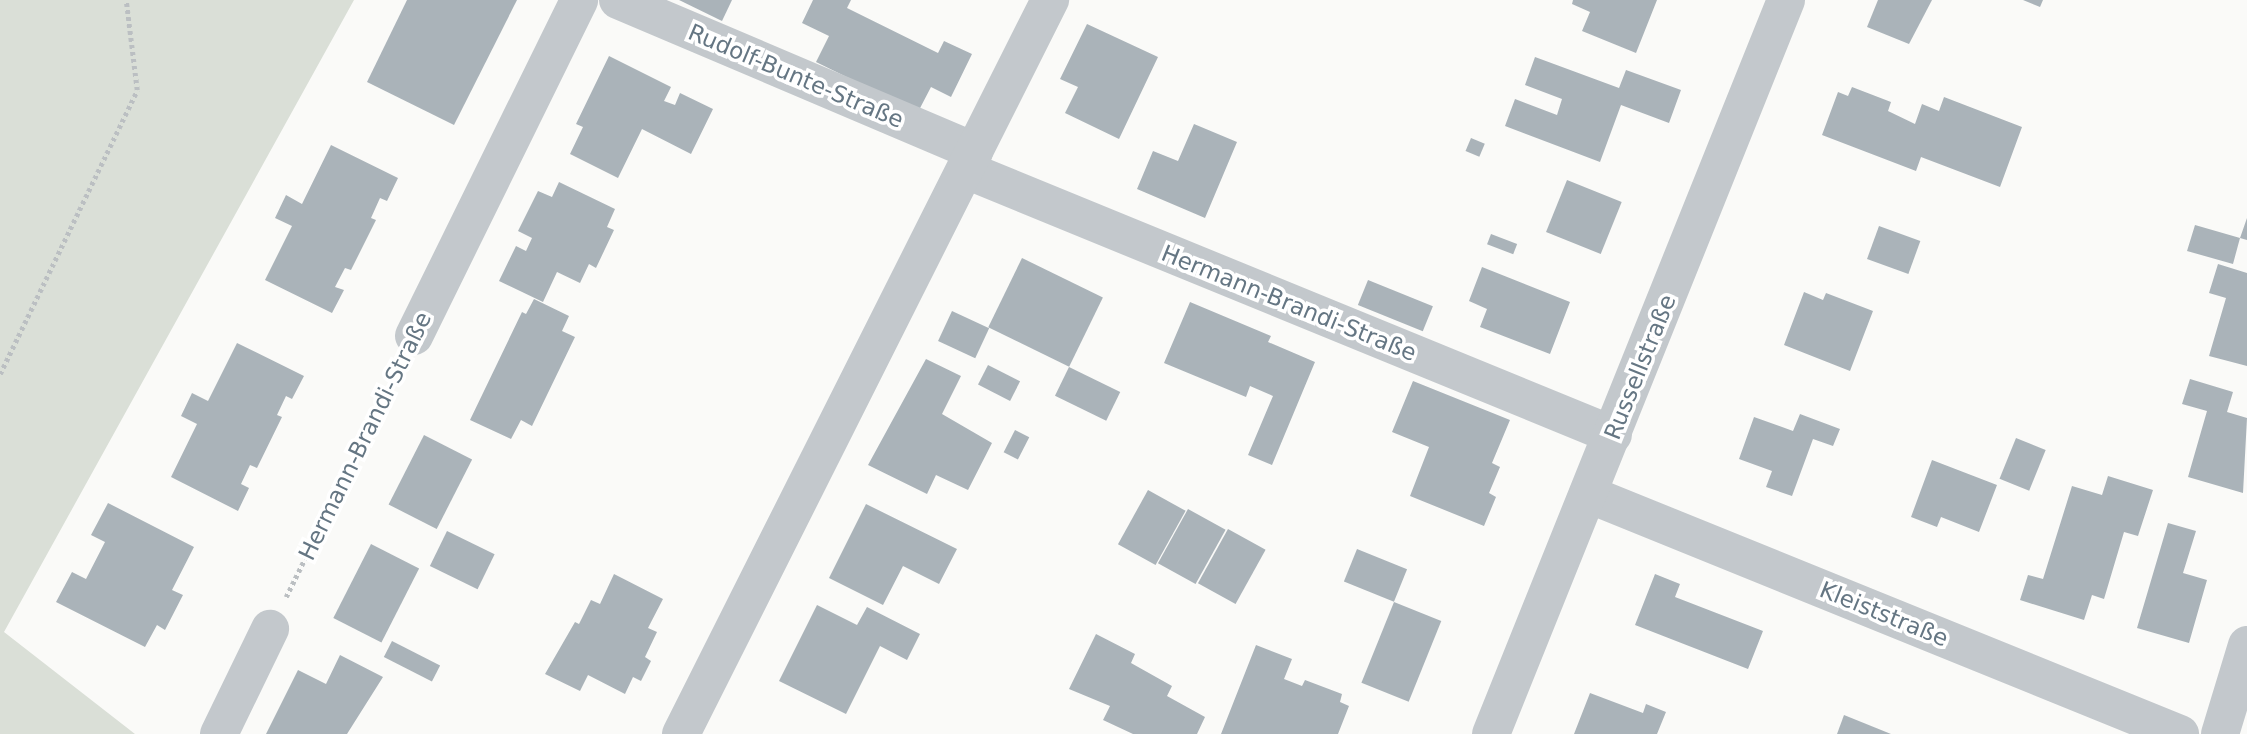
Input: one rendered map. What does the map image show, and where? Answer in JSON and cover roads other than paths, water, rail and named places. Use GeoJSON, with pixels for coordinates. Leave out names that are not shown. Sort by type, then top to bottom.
{"type":"FeatureCollection","features":[{"type":"Feature","properties":{"kind":"street","name":"Hermann-Brandi-Straße"},"geometry":{"type":"LineString","coordinates":[[414,336],[579,0]]}},
{"type":"Feature","properties":{"kind":"street","name":"Rudolf-Bunte-Straße"},"geometry":{"type":"LineString","coordinates":[[618,0],[970,161]]}},
{"type":"Feature","properties":{"kind":"street"},"geometry":{"type":"LineString","coordinates":[[681,734],[1050,0]]}},
{"type":"Feature","properties":{"kind":"street","name":"Russellstraße"},"geometry":{"type":"LineString","coordinates":[[1491,734],[1786,0]]}},
{"type":"Feature","properties":{"kind":"street","name":"Hermann-Brandi-Straße"},"geometry":{"type":"LineString","coordinates":[[970,161],[1613,435]]}},
{"type":"Feature","properties":{"kind":"street","name":"Kleiststraße"},"geometry":{"type":"LineString","coordinates":[[1588,494],[2180,734]]}},
{"type":"Feature","properties":{"kind":"street"},"geometry":{"type":"LineString","coordinates":[[219,734],[270,629]]}},
{"type":"Feature","properties":{"kind":"street"},"geometry":{"type":"LineString","coordinates":[[2220,734],[2247,645]]}}]}
